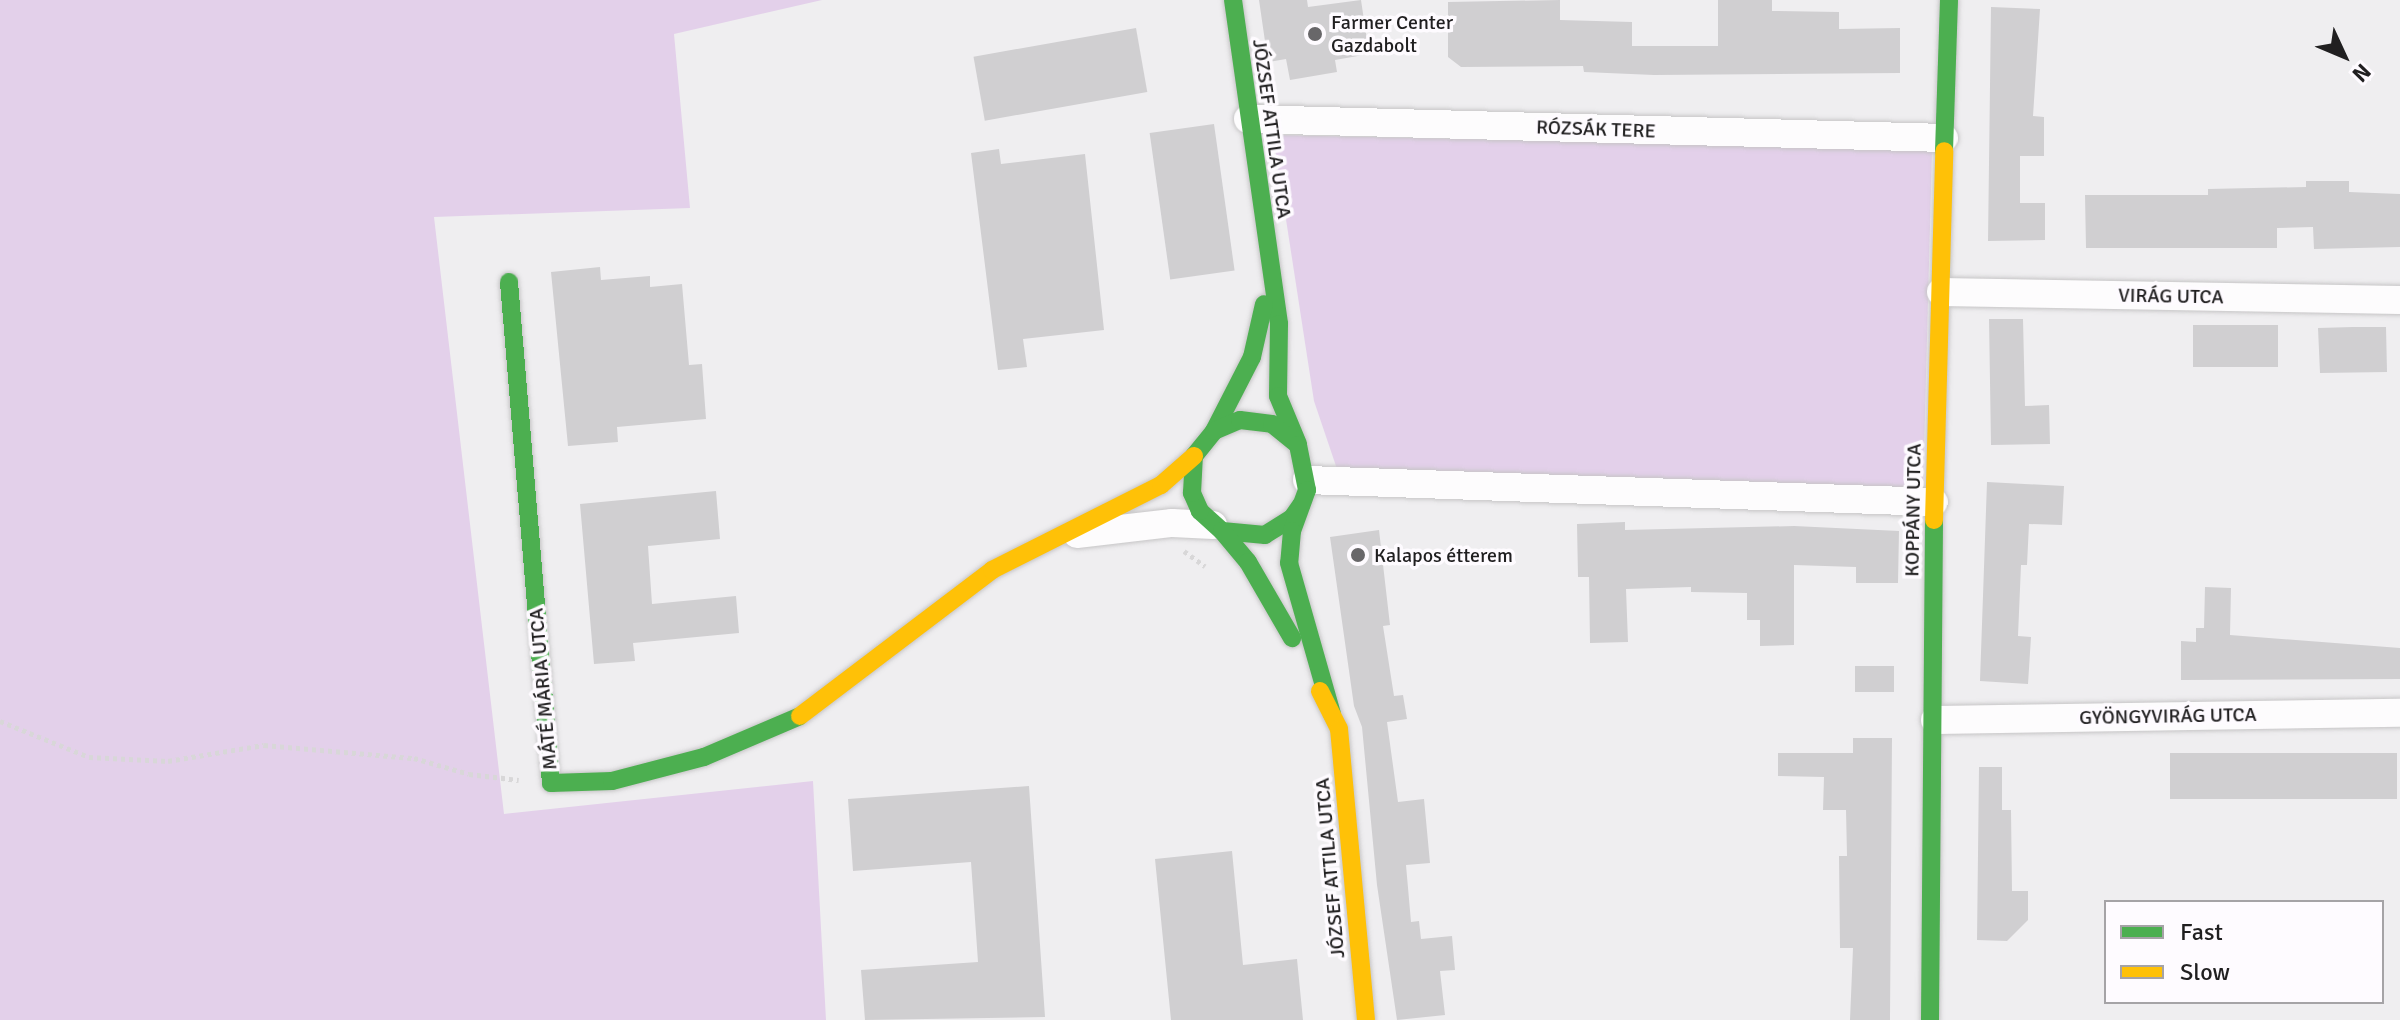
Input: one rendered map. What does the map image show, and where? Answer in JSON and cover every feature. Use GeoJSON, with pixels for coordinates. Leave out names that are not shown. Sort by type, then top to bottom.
{"type":"FeatureCollection","features":[{"type":"Feature","properties":{"kind":"street","name":"JÓZSEF ATTILA UTCA"},"geometry":{"type":"LineString","coordinates":[[1233,0],[1268,264],[1279,324],[1278,396],[1298,445]]}},
{"type":"Feature","properties":{"kind":"street","name":"KOPPÁNY UTCA"},"geometry":{"type":"LineString","coordinates":[[1930,1020],[1935,720],[1934,502],[1949,0]]}},
{"type":"Feature","properties":{"kind":"street","name":"RÓZSÁK TERE"},"geometry":{"type":"LineString","coordinates":[[1248,119],[1944,138]]}},
{"type":"Feature","properties":{"kind":"street"},"geometry":{"type":"LineString","coordinates":[[1194,456],[1214,431],[1252,357],[1268,264]]}},
{"type":"Feature","properties":{"kind":"street","name":"MÁTÉ MÁRIA UTCA"},"geometry":{"type":"LineString","coordinates":[[509,282],[551,783],[612,781],[689,761],[796,719],[870,667],[948,602],[1037,543],[1161,485],[1194,456]]}},
{"type":"Feature","properties":{"kind":"street","name":"VIRÁG UTCA"},"geometry":{"type":"LineString","coordinates":[[1941,292],[2400,300]]}},
{"type":"Feature","properties":{"kind":"street"},"geometry":{"type":"LineString","coordinates":[[1214,431],[1253,419],[1272,424],[1298,445],[1304,492],[1292,518],[1265,535],[1218,528]]}},
{"type":"Feature","properties":{"kind":"street","name":"JÓZSEF ATTILA UTCA"},"geometry":{"type":"LineString","coordinates":[[1194,456],[1192,493],[1256,575],[1339,729],[1366,1020]]}},
{"type":"Feature","properties":{"kind":"street","name":"JÓZSEF ATTILA UTCA"},"geometry":{"type":"LineString","coordinates":[[1304,492],[1289,548],[1293,588],[1332,714]]}},
{"type":"Feature","properties":{"kind":"street"},"geometry":{"type":"LineString","coordinates":[[1304,492],[1934,502]]}},
{"type":"Feature","properties":{"kind":"street","name":"MÁTÉ MÁRIA UTCA"},"geometry":{"type":"LineString","coordinates":[[1037,543],[1148,525],[1218,528]]}},
{"type":"Feature","properties":{"kind":"street","name":"GYÖNGYVIRÁG UTCA"},"geometry":{"type":"LineString","coordinates":[[1935,720],[2400,713]]}},
{"type":"Feature","properties":{"kind":"path"},"geometry":{"type":"LineString","coordinates":[[0,721],[89,757],[168,761],[264,745],[414,758],[469,774],[551,783]]}},
{"type":"Feature","properties":{"kind":"shaded area"},"geometry":{"type":"Polygon","coordinates":[[[0,0],[822,0],[674,34],[690,208],[434,217],[504,814],[813,781],[826,1020],[0,1020],[0,0]]]}},
{"type":"Feature","properties":{"kind":"shaded area"},"geometry":{"type":"Polygon","coordinates":[[[1273,135],[1932,149],[1923,491],[1337,469],[1314,401],[1273,135]]]}},
{"type":"Feature","properties":{"kind":"building","name":"Farmer Center Gazdabolt"},"geometry":{"type":"Polygon","coordinates":[[[1259,0],[1307,0],[1308,7],[1361,0],[1369,54],[1335,60],[1337,72],[1290,80],[1286,59],[1268,62],[1259,0]]]}},
{"type":"Feature","properties":{"kind":"building"},"geometry":{"type":"Polygon","coordinates":[[[1560,0],[1560,20],[1632,22],[1632,46],[1718,46],[1718,0],[1772,0],[1772,11],[1839,12],[1839,29],[1900,28],[1900,73],[1654,75],[1584,72],[1583,66],[1461,67],[1448,57],[1448,2],[1560,0]]]}},
{"type":"Feature","properties":{"kind":"building"},"geometry":{"type":"Polygon","coordinates":[[[1991,7],[2040,9],[2033,116],[2044,117],[2044,156],[2020,156],[2020,203],[2045,203],[2045,240],[1988,241],[1991,7]]]}},
{"type":"Feature","properties":{"kind":"building"},"geometry":{"type":"Polygon","coordinates":[[[1136,28],[1147,92],[985,121],[974,57],[1136,28]]]}},
{"type":"Feature","properties":{"kind":"building"},"geometry":{"type":"Polygon","coordinates":[[[1214,124],[1235,271],[1170,280],[1150,133],[1214,124]]]}},
{"type":"Feature","properties":{"kind":"building"},"geometry":{"type":"Polygon","coordinates":[[[999,149],[1001,164],[1085,154],[1104,330],[1023,339],[1027,367],[998,370],[971,153],[999,149]]]}},
{"type":"Feature","properties":{"kind":"building"},"geometry":{"type":"Polygon","coordinates":[[[2306,181],[2349,181],[2349,192],[2400,194],[2400,247],[2314,249],[2313,227],[2277,228],[2277,248],[2086,248],[2085,195],[2208,195],[2208,189],[2306,187],[2306,181]]]}},
{"type":"Feature","properties":{"kind":"building"},"geometry":{"type":"Polygon","coordinates":[[[600,267],[601,280],[650,276],[650,287],[682,284],[689,365],[702,364],[706,419],[617,427],[618,442],[568,446],[551,272],[600,267]]]}},
{"type":"Feature","properties":{"kind":"building"},"geometry":{"type":"Polygon","coordinates":[[[1989,319],[2023,319],[2025,406],[2049,405],[2050,444],[1991,445],[1989,319]]]}},
{"type":"Feature","properties":{"kind":"building"},"geometry":{"type":"Polygon","coordinates":[[[2193,325],[2278,325],[2278,367],[2193,367],[2193,325]]]}},
{"type":"Feature","properties":{"kind":"building"},"geometry":{"type":"Polygon","coordinates":[[[2386,327],[2387,372],[2320,373],[2318,328],[2386,327]]]}},
{"type":"Feature","properties":{"kind":"building"},"geometry":{"type":"Polygon","coordinates":[[[1987,482],[2064,486],[2062,525],[2029,524],[2027,565],[2021,565],[2018,636],[2031,637],[2028,684],[1980,681],[1987,482]]]}},
{"type":"Feature","properties":{"kind":"building"},"geometry":{"type":"Polygon","coordinates":[[[716,491],[720,539],[648,546],[652,604],[736,596],[739,633],[633,643],[635,661],[594,664],[580,504],[716,491]]]}},
{"type":"Feature","properties":{"kind":"building"},"geometry":{"type":"Polygon","coordinates":[[[1625,522],[1625,530],[1794,526],[1899,531],[1898,583],[1856,583],[1856,567],[1794,565],[1794,645],[1760,646],[1760,620],[1747,620],[1747,593],[1691,592],[1691,587],[1626,589],[1628,642],[1590,643],[1589,577],[1578,577],[1577,524],[1625,522]]]}},
{"type":"Feature","properties":{"kind":"building"},"geometry":{"type":"Polygon","coordinates":[[[1379,530],[1390,625],[1383,626],[1394,696],[1403,695],[1407,719],[1387,722],[1398,802],[1424,799],[1430,863],[1406,865],[1411,922],[1419,921],[1421,939],[1452,936],[1455,970],[1440,971],[1445,1015],[1397,1020],[1377,885],[1362,727],[1354,706],[1330,537],[1379,530]]]}},
{"type":"Feature","properties":{"kind":"building"},"geometry":{"type":"Polygon","coordinates":[[[2205,587],[2231,588],[2230,635],[2400,648],[2400,679],[2181,680],[2181,641],[2196,642],[2196,628],[2204,628],[2205,587]]]}},
{"type":"Feature","properties":{"kind":"building"},"geometry":{"type":"Polygon","coordinates":[[[1855,666],[1894,666],[1894,692],[1855,692],[1855,666]]]}},
{"type":"Feature","properties":{"kind":"building"},"geometry":{"type":"Polygon","coordinates":[[[1853,738],[1892,738],[1890,1020],[1850,1020],[1853,948],[1840,948],[1839,856],[1847,856],[1846,810],[1823,810],[1824,777],[1778,776],[1778,753],[1853,753],[1853,738]]]}},
{"type":"Feature","properties":{"kind":"building"},"geometry":{"type":"Polygon","coordinates":[[[2170,753],[2397,753],[2397,799],[2170,799],[2170,753]]]}},
{"type":"Feature","properties":{"kind":"building"},"geometry":{"type":"Polygon","coordinates":[[[1979,767],[2002,767],[2002,810],[2011,810],[2012,891],[2028,891],[2028,920],[2007,941],[1977,940],[1979,767]]]}},
{"type":"Feature","properties":{"kind":"building"},"geometry":{"type":"Polygon","coordinates":[[[1029,786],[1045,1017],[865,1020],[861,970],[978,962],[971,862],[853,871],[848,799],[1029,786]]]}},
{"type":"Feature","properties":{"kind":"building"},"geometry":{"type":"Polygon","coordinates":[[[1232,851],[1243,965],[1297,959],[1303,1020],[1171,1020],[1155,859],[1232,851]]]}},
{"type":"Feature","properties":{"kind":"traffic: fast"},"geometry":{"type":"LineString","coordinates":[[1233,0],[1279,324],[1278,396],[1298,444]]}},
{"type":"Feature","properties":{"kind":"traffic: fast"},"geometry":{"type":"LineString","coordinates":[[1944,151],[1949,0]]}},
{"type":"Feature","properties":{"kind":"traffic: fast"},"geometry":{"type":"LineString","coordinates":[[509,282],[551,783],[612,781],[704,757],[800,716]]}},
{"type":"Feature","properties":{"kind":"traffic: fast"},"geometry":{"type":"LineString","coordinates":[[1214,431],[1252,357],[1264,304]]}},
{"type":"Feature","properties":{"kind":"traffic: fast"},"geometry":{"type":"LineString","coordinates":[[1301,505],[1292,518],[1265,535],[1222,531],[1200,511],[1192,493],[1194,456],[1214,431],[1240,420],[1272,424],[1298,445],[1307,490],[1292,531],[1289,563],[1332,714]]}},
{"type":"Feature","properties":{"kind":"traffic: fast"},"geometry":{"type":"LineString","coordinates":[[1930,1020],[1934,520]]}},
{"type":"Feature","properties":{"kind":"traffic: fast"},"geometry":{"type":"LineString","coordinates":[[1222,531],[1248,562],[1292,638]]}},
{"type":"Feature","properties":{"kind":"traffic: slow"},"geometry":{"type":"LineString","coordinates":[[1934,520],[1944,151]]}},
{"type":"Feature","properties":{"kind":"traffic: slow"},"geometry":{"type":"LineString","coordinates":[[800,716],[992,570],[1161,485],[1194,456]]}},
{"type":"Feature","properties":{"kind":"traffic: slow"},"geometry":{"type":"LineString","coordinates":[[1320,691],[1339,729],[1366,1020]]}},
{"type":"Feature","properties":{"kind":"place","name":"Farmer Center Gazdabolt"},"geometry":{"type":"Point","coordinates":[1315,34]}},
{"type":"Feature","properties":{"kind":"place","name":"Kalapos étterem"},"geometry":{"type":"Point","coordinates":[1358,555]}}]}
